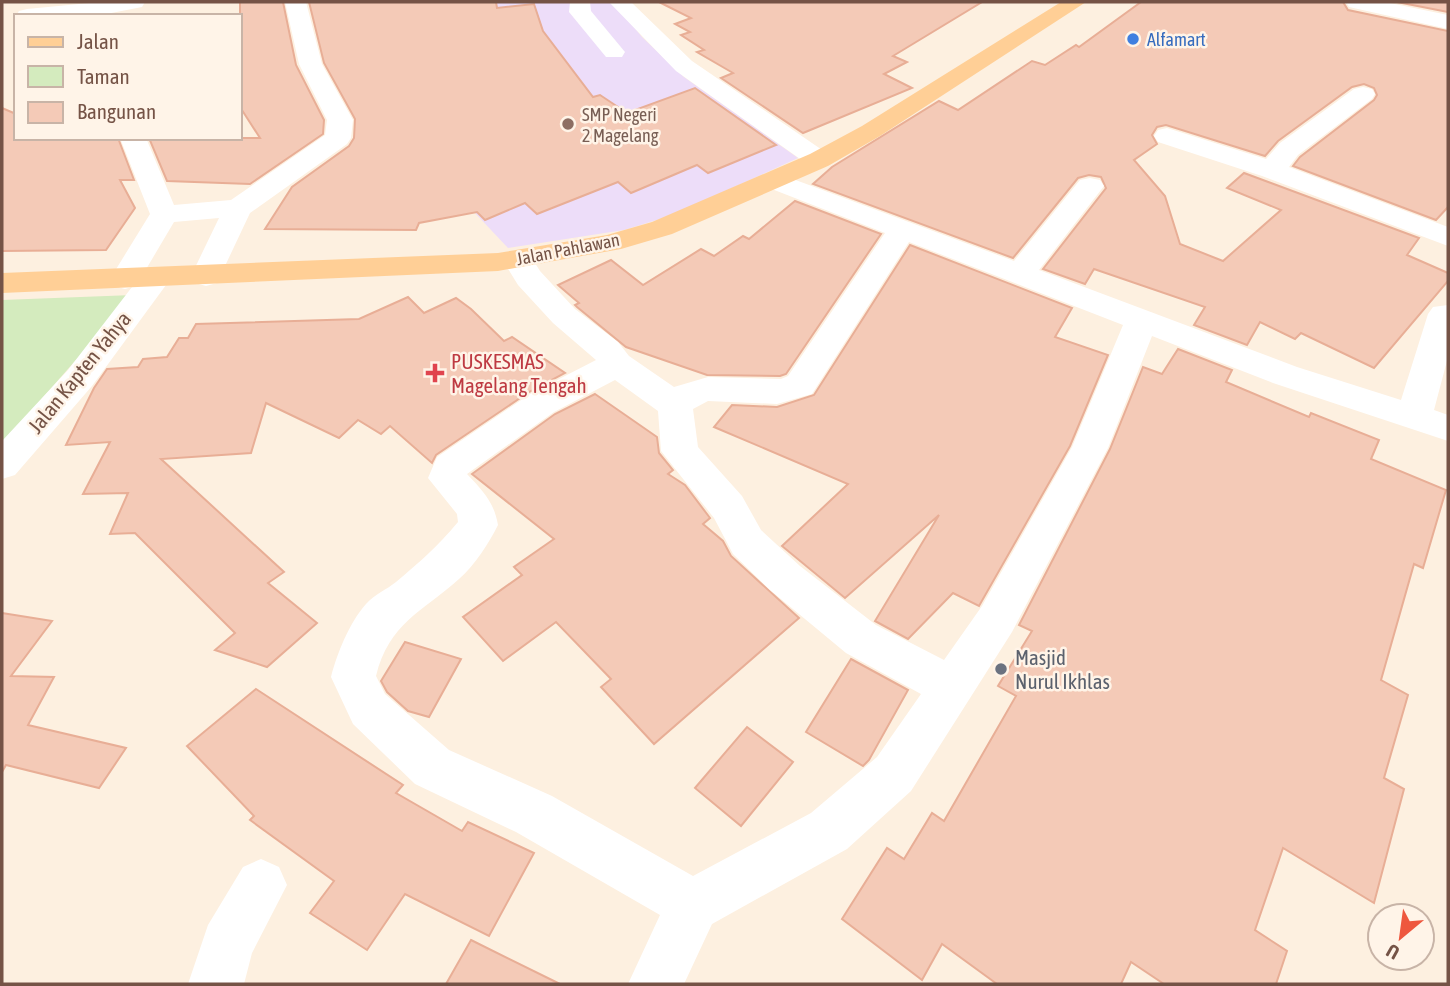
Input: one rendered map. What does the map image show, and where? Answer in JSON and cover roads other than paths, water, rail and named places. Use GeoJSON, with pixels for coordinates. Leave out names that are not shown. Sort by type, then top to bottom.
{"type":"FeatureCollection","features":[{"type":"Feature","properties":{"kind":"main road","name":"Jalan Pahlawan"},"geometry":{"type":"LineString","coordinates":[[2,284],[517,259],[610,243],[662,228],[819,160],[871,131],[1075,2]]}},
{"type":"Feature","properties":{"kind":"street"},"geometry":{"type":"LineString","coordinates":[[85,13],[134,2]]}},
{"type":"Feature","properties":{"kind":"street"},"geometry":{"type":"LineString","coordinates":[[206,276],[238,208],[338,138],[340,120],[320,89],[312,69],[298,23],[295,2]]}},
{"type":"Feature","properties":{"kind":"street"},"geometry":{"type":"LineString","coordinates":[[580,2],[580,12],[614,52]]}},
{"type":"Feature","properties":{"kind":"street"},"geometry":{"type":"LineString","coordinates":[[619,2],[684,66],[819,160]]}},
{"type":"Feature","properties":{"kind":"street"},"geometry":{"type":"LineString","coordinates":[[1357,2],[1448,22]]}},
{"type":"Feature","properties":{"kind":"street"},"geometry":{"type":"LineString","coordinates":[[1272,170],[1289,149],[1363,94]]}},
{"type":"Feature","properties":{"kind":"street"},"geometry":{"type":"LineString","coordinates":[[1167,136],[1443,226]]}},
{"type":"Feature","properties":{"kind":"street"},"geometry":{"type":"LineString","coordinates":[[134,140],[164,214],[238,208]]}},
{"type":"Feature","properties":{"kind":"street"},"geometry":{"type":"LineString","coordinates":[[774,180],[1285,375],[1448,428]]}},
{"type":"Feature","properties":{"kind":"street"},"geometry":{"type":"LineString","coordinates":[[1020,274],[1090,186]]}},
{"type":"Feature","properties":{"kind":"street","name":"Jalan Kapten Yahya"},"geometry":{"type":"LineString","coordinates":[[2,465],[79,378],[140,278],[164,214]]}},
{"type":"Feature","properties":{"kind":"street"},"geometry":{"type":"LineString","coordinates":[[903,228],[800,385],[776,392],[704,388],[681,398],[675,406],[680,451],[729,507],[747,542],[785,578],[861,639],[952,687]]}},
{"type":"Feature","properties":{"kind":"street"},"geometry":{"type":"LineString","coordinates":[[517,259],[529,278],[564,316],[606,350],[617,364],[675,406]]}},
{"type":"Feature","properties":{"kind":"street"},"geometry":{"type":"LineString","coordinates":[[1414,417],[1444,314]]}},
{"type":"Feature","properties":{"kind":"street"},"geometry":{"type":"LineString","coordinates":[[656,984],[693,905],[829,831],[894,774],[997,619],[1090,448],[1141,322]]}},
{"type":"Feature","properties":{"kind":"street"},"geometry":{"type":"LineString","coordinates":[[617,364],[542,403],[450,467],[447,478],[475,509],[478,525],[448,564],[406,598],[393,605],[379,619],[357,662],[353,677],[369,709],[432,766],[534,814],[693,905]]}},
{"type":"Feature","properties":{"kind":"street"},"geometry":{"type":"LineString","coordinates":[[216,984],[227,944],[261,885]]}},
{"type":"Feature","properties":{"kind":"place","name":"Alfamart"},"geometry":{"type":"Point","coordinates":[1133,39]}},
{"type":"Feature","properties":{"kind":"place","name":"SMP Negeri 2 Magelang"},"geometry":{"type":"Point","coordinates":[568,124]}},
{"type":"Feature","properties":{"kind":"place","name":"PUSKESMAS Magelang Tengah"},"geometry":{"type":"Point","coordinates":[435,373]}},
{"type":"Feature","properties":{"kind":"place","name":"Masjid Nurul Ikhlas"},"geometry":{"type":"Point","coordinates":[1001,669]}}]}
